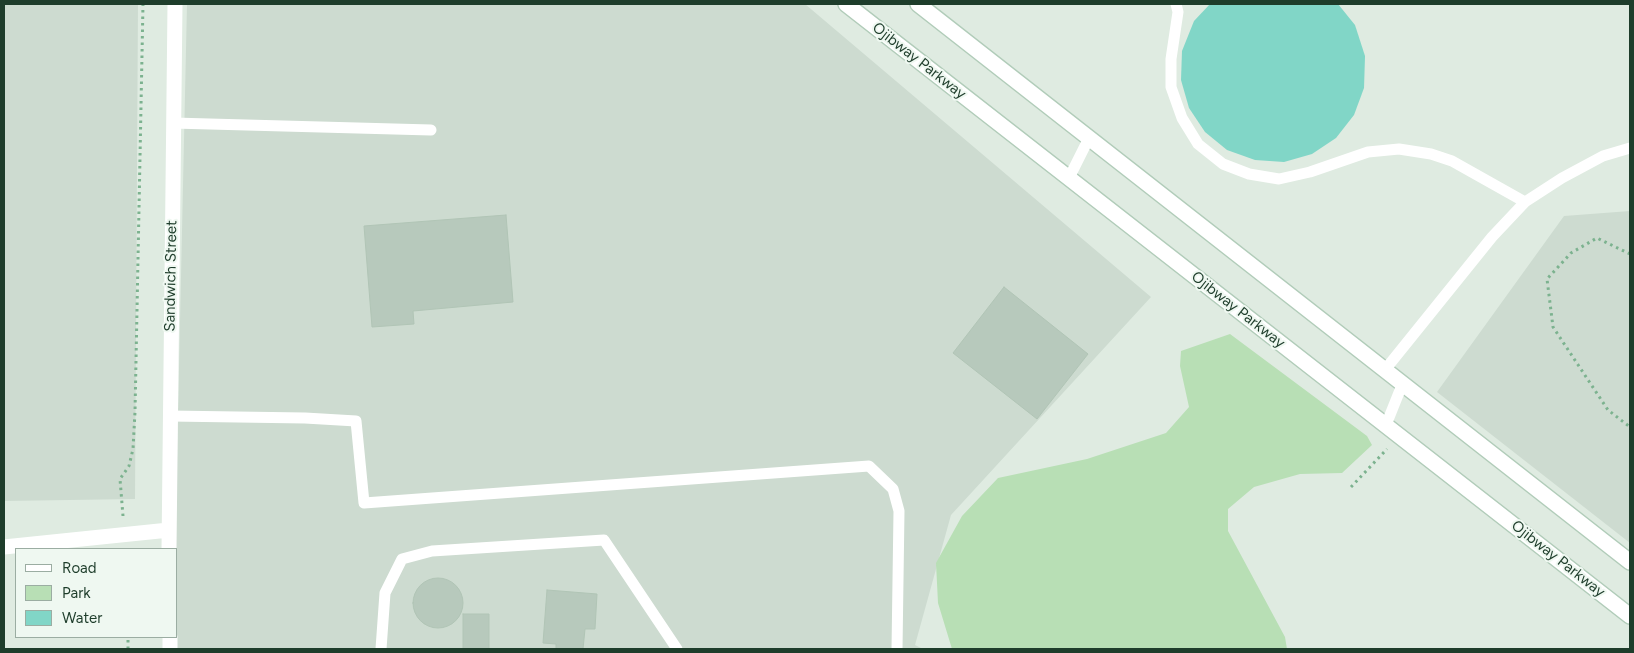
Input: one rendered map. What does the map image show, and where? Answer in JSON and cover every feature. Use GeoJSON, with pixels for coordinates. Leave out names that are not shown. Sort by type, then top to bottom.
{"type":"FeatureCollection","features":[{"type":"Feature","properties":{"kind":"main road","name":"Sandwich Street"},"geometry":{"type":"LineString","coordinates":[[169,548],[174,4]]}},
{"type":"Feature","properties":{"kind":"main road","name":"Ojibway Parkway"},"geometry":{"type":"LineString","coordinates":[[846,4],[1630,616]]}},
{"type":"Feature","properties":{"kind":"main road"},"geometry":{"type":"LineString","coordinates":[[918,4],[1630,562]]}},
{"type":"Feature","properties":{"kind":"main road"},"geometry":{"type":"LineString","coordinates":[[4,547],[169,530]]}},
{"type":"Feature","properties":{"kind":"lane"},"geometry":{"type":"LineString","coordinates":[[1176,4],[1178,12],[1171,59],[1172,87],[1182,118],[1198,144],[1223,164],[1249,174],[1279,178],[1310,172],[1368,152],[1399,149],[1431,154],[1452,161],[1525,202]]}},
{"type":"Feature","properties":{"kind":"lane"},"geometry":{"type":"LineString","coordinates":[[173,123],[431,130]]}},
{"type":"Feature","properties":{"kind":"lane"},"geometry":{"type":"LineString","coordinates":[[1069,178],[1089,138]]}},
{"type":"Feature","properties":{"kind":"lane"},"geometry":{"type":"LineString","coordinates":[[1384,371],[1492,236],[1525,202],[1594,160],[1630,148]]}},
{"type":"Feature","properties":{"kind":"lane"},"geometry":{"type":"LineString","coordinates":[[1386,425],[1402,385]]}},
{"type":"Feature","properties":{"kind":"lane"},"geometry":{"type":"LineString","coordinates":[[170,416],[305,418],[356,421],[364,503],[869,466],[893,489],[899,512],[897,649]]}},
{"type":"Feature","properties":{"kind":"lane"},"geometry":{"type":"LineString","coordinates":[[382,649],[385,593],[402,559],[432,551],[604,540],[677,649]]}},
{"type":"Feature","properties":{"kind":"path"},"geometry":{"type":"LineString","coordinates":[[120,479],[129,466],[133,448],[135,412],[142,4]]}},
{"type":"Feature","properties":{"kind":"path"},"geometry":{"type":"LineString","coordinates":[[1630,254],[1597,238],[1570,253],[1547,279],[1553,327],[1608,410],[1630,427]]}},
{"type":"Feature","properties":{"kind":"path"},"geometry":{"type":"LineString","coordinates":[[1351,487],[1400,436]]}},
{"type":"Feature","properties":{"kind":"shaded area"},"geometry":{"type":"Polygon","coordinates":[[[4,4],[138,4],[135,499],[4,501],[4,4]]]}},
{"type":"Feature","properties":{"kind":"shaded area"},"geometry":{"type":"Polygon","coordinates":[[[187,4],[805,4],[1151,297],[951,515],[915,645],[923,649],[173,649],[176,638],[178,638],[178,548],[175,548],[187,4]]]}},
{"type":"Feature","properties":{"kind":"shaded area"},"geometry":{"type":"Polygon","coordinates":[[[1630,211],[1630,543],[1437,392],[1564,216],[1630,211]]]}},
{"type":"Feature","properties":{"kind":"green space"},"geometry":{"type":"Polygon","coordinates":[[[1230,334],[1367,436],[1372,445],[1342,473],[1300,474],[1254,487],[1228,509],[1228,531],[1285,637],[1287,649],[952,649],[938,603],[936,563],[962,516],[998,478],[1087,459],[1166,433],[1189,407],[1180,366],[1181,351],[1230,334]]]}},
{"type":"Feature","properties":{"kind":"water"},"geometry":{"type":"Polygon","coordinates":[[[1210,4],[1338,4],[1355,25],[1365,56],[1364,88],[1354,115],[1336,138],[1312,154],[1284,162],[1255,160],[1227,150],[1205,132],[1189,108],[1181,80],[1182,51],[1194,21],[1210,4]]]}},
{"type":"Feature","properties":{"kind":"building"},"geometry":{"type":"Polygon","coordinates":[[[506,215],[513,302],[413,311],[414,324],[372,327],[364,226],[506,215]]]}},
{"type":"Feature","properties":{"kind":"building"},"geometry":{"type":"Polygon","coordinates":[[[1004,287],[1088,354],[1037,419],[953,353],[1004,287]]]}},
{"type":"Feature","properties":{"kind":"building"},"geometry":{"type":"Polygon","coordinates":[[[438,578],[448,580],[456,585],[461,593],[463,603],[461,613],[456,621],[448,626],[438,628],[428,626],[420,621],[415,613],[413,603],[415,593],[420,585],[428,580],[438,578]]]}},
{"type":"Feature","properties":{"kind":"building"},"geometry":{"type":"Polygon","coordinates":[[[547,590],[597,594],[595,629],[585,629],[583,649],[556,649],[556,644],[543,643],[547,590]]]}},
{"type":"Feature","properties":{"kind":"building"},"geometry":{"type":"Polygon","coordinates":[[[463,614],[489,614],[489,649],[463,649],[463,614]]]}}]}
